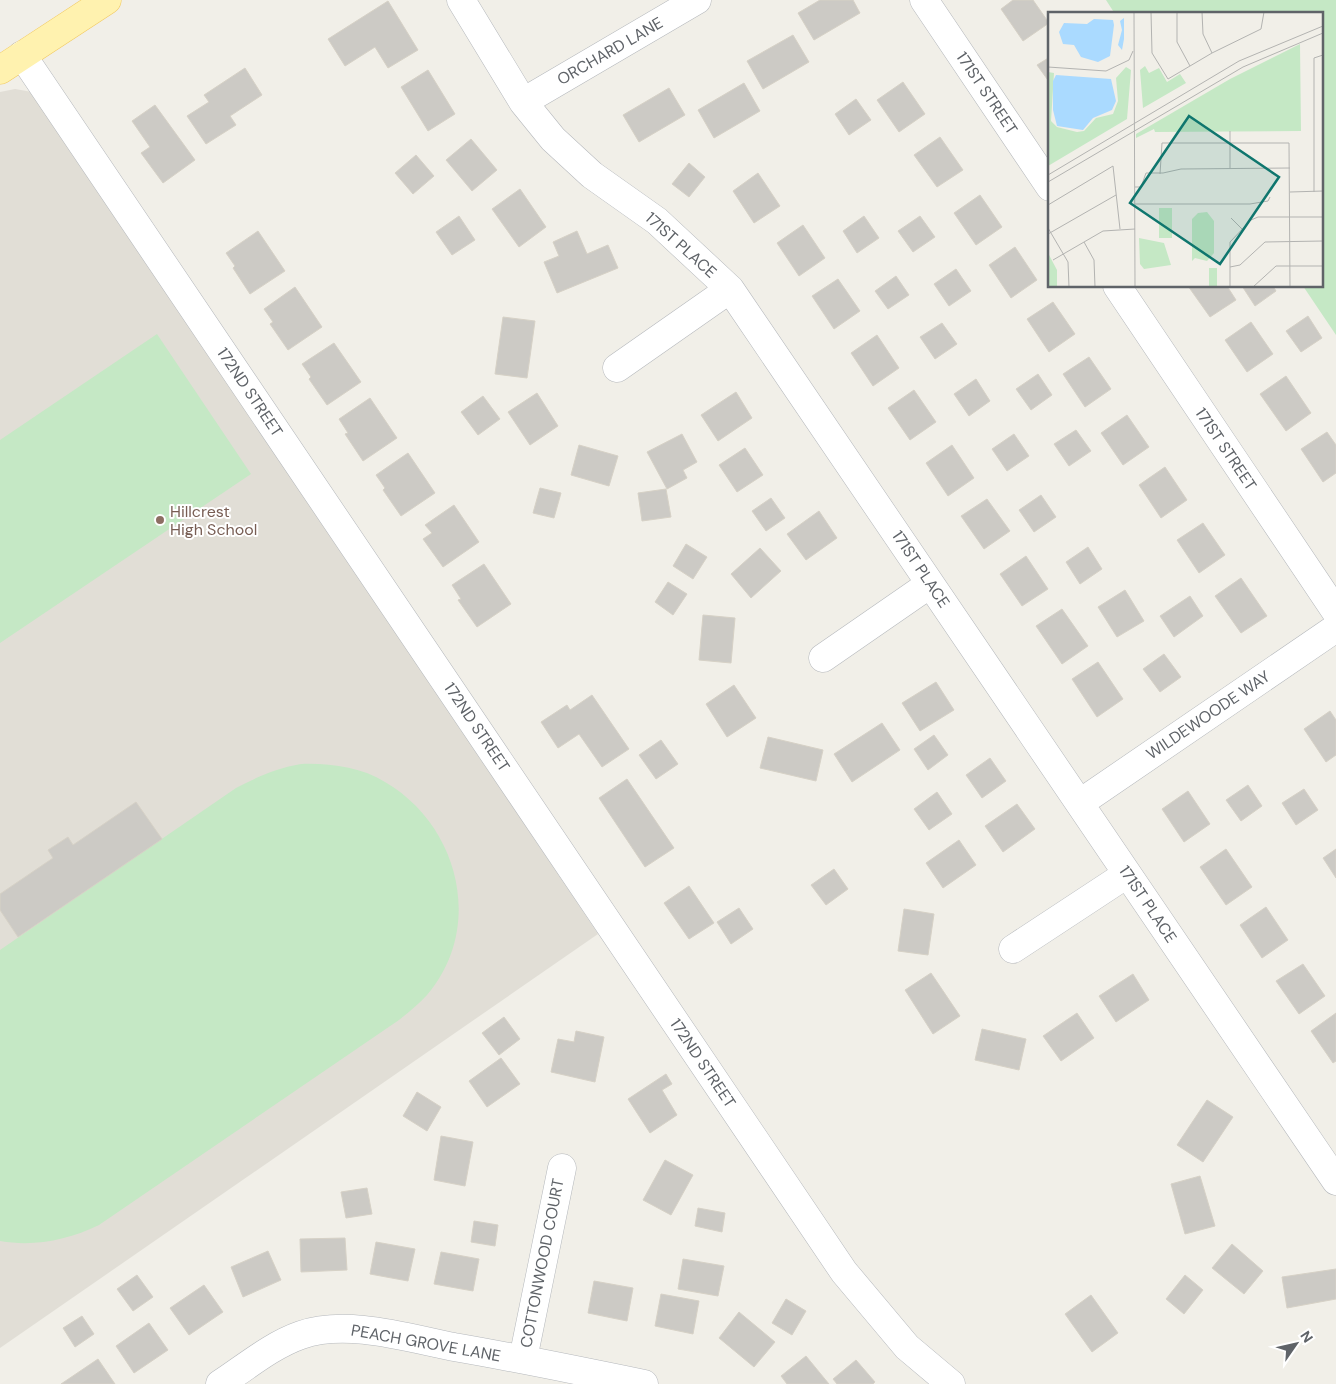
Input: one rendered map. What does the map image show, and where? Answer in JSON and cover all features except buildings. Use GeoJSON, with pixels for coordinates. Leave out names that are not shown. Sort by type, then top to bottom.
{"type":"FeatureCollection","features":[{"type":"Feature","properties":{"kind":"main road"},"geometry":{"type":"LineString","coordinates":[[0,70],[106,0]]}},
{"type":"Feature","properties":{"kind":"street","name":"171ST PLACE"},"geometry":{"type":"LineString","coordinates":[[461,0],[523,102],[553,140],[592,175],[657,221],[730,289],[1336,1181]]}},
{"type":"Feature","properties":{"kind":"street","name":"ORCHARD LANE"},"geometry":{"type":"LineString","coordinates":[[523,102],[697,0]]}},
{"type":"Feature","properties":{"kind":"street","name":"171ST STREET"},"geometry":{"type":"LineString","coordinates":[[924,0],[1048,184]]}},
{"type":"Feature","properties":{"kind":"street","name":"172ND STREET"},"geometry":{"type":"LineString","coordinates":[[22,55],[844,1272],[907,1347],[951,1384]]}},
{"type":"Feature","properties":{"kind":"street","name":"171ST STREET"},"geometry":{"type":"LineString","coordinates":[[1118,288],[1336,612]]}},
{"type":"Feature","properties":{"kind":"street"},"geometry":{"type":"LineString","coordinates":[[617,368],[730,289]]}},
{"type":"Feature","properties":{"kind":"street"},"geometry":{"type":"LineString","coordinates":[[823,658],[930,584]]}},
{"type":"Feature","properties":{"kind":"street","name":"WILDEWOODE WAY"},"geometry":{"type":"LineString","coordinates":[[1080,803],[1336,628]]}},
{"type":"Feature","properties":{"kind":"street"},"geometry":{"type":"LineString","coordinates":[[1013,949],[1127,874]]}},
{"type":"Feature","properties":{"kind":"street","name":"COTTONWOOD COURT"},"geometry":{"type":"LineString","coordinates":[[523,1359],[562,1168]]}},
{"type":"Feature","properties":{"kind":"street","name":"PEACH GROVE LANE"},"geometry":{"type":"LineString","coordinates":[[220,1384],[274,1348],[301,1335],[330,1329],[359,1329],[523,1359],[644,1384]]}},
{"type":"Feature","properties":{"kind":"shaded area","name":"Hillcrest High School"},"geometry":{"type":"Polygon","coordinates":[[[15,89],[32,92],[43,106],[598,934],[0,1348],[0,92],[15,89]]]}},
{"type":"Feature","properties":{"kind":"green space"},"geometry":{"type":"Polygon","coordinates":[[[1106,0],[1336,0],[1336,335],[1304,288],[1324,288],[1324,12],[1114,12],[1106,0]]]}},
{"type":"Feature","properties":{"kind":"green space"},"geometry":{"type":"Polygon","coordinates":[[[157,334],[251,474],[0,643],[0,440],[157,334]]]}},
{"type":"Feature","properties":{"kind":"green space"},"geometry":{"type":"Polygon","coordinates":[[[301,764],[323,764],[344,767],[376,777],[410,801],[431,824],[446,850],[456,879],[459,909],[455,939],[445,968],[427,995],[399,1020],[99,1225],[75,1235],[51,1241],[13,1243],[0,1241],[0,950],[236,788],[267,773],[301,764]]]}},
{"type":"Feature","properties":{"kind":"place","name":"Hillcrest High School"},"geometry":{"type":"Point","coordinates":[160,520]}}]}
